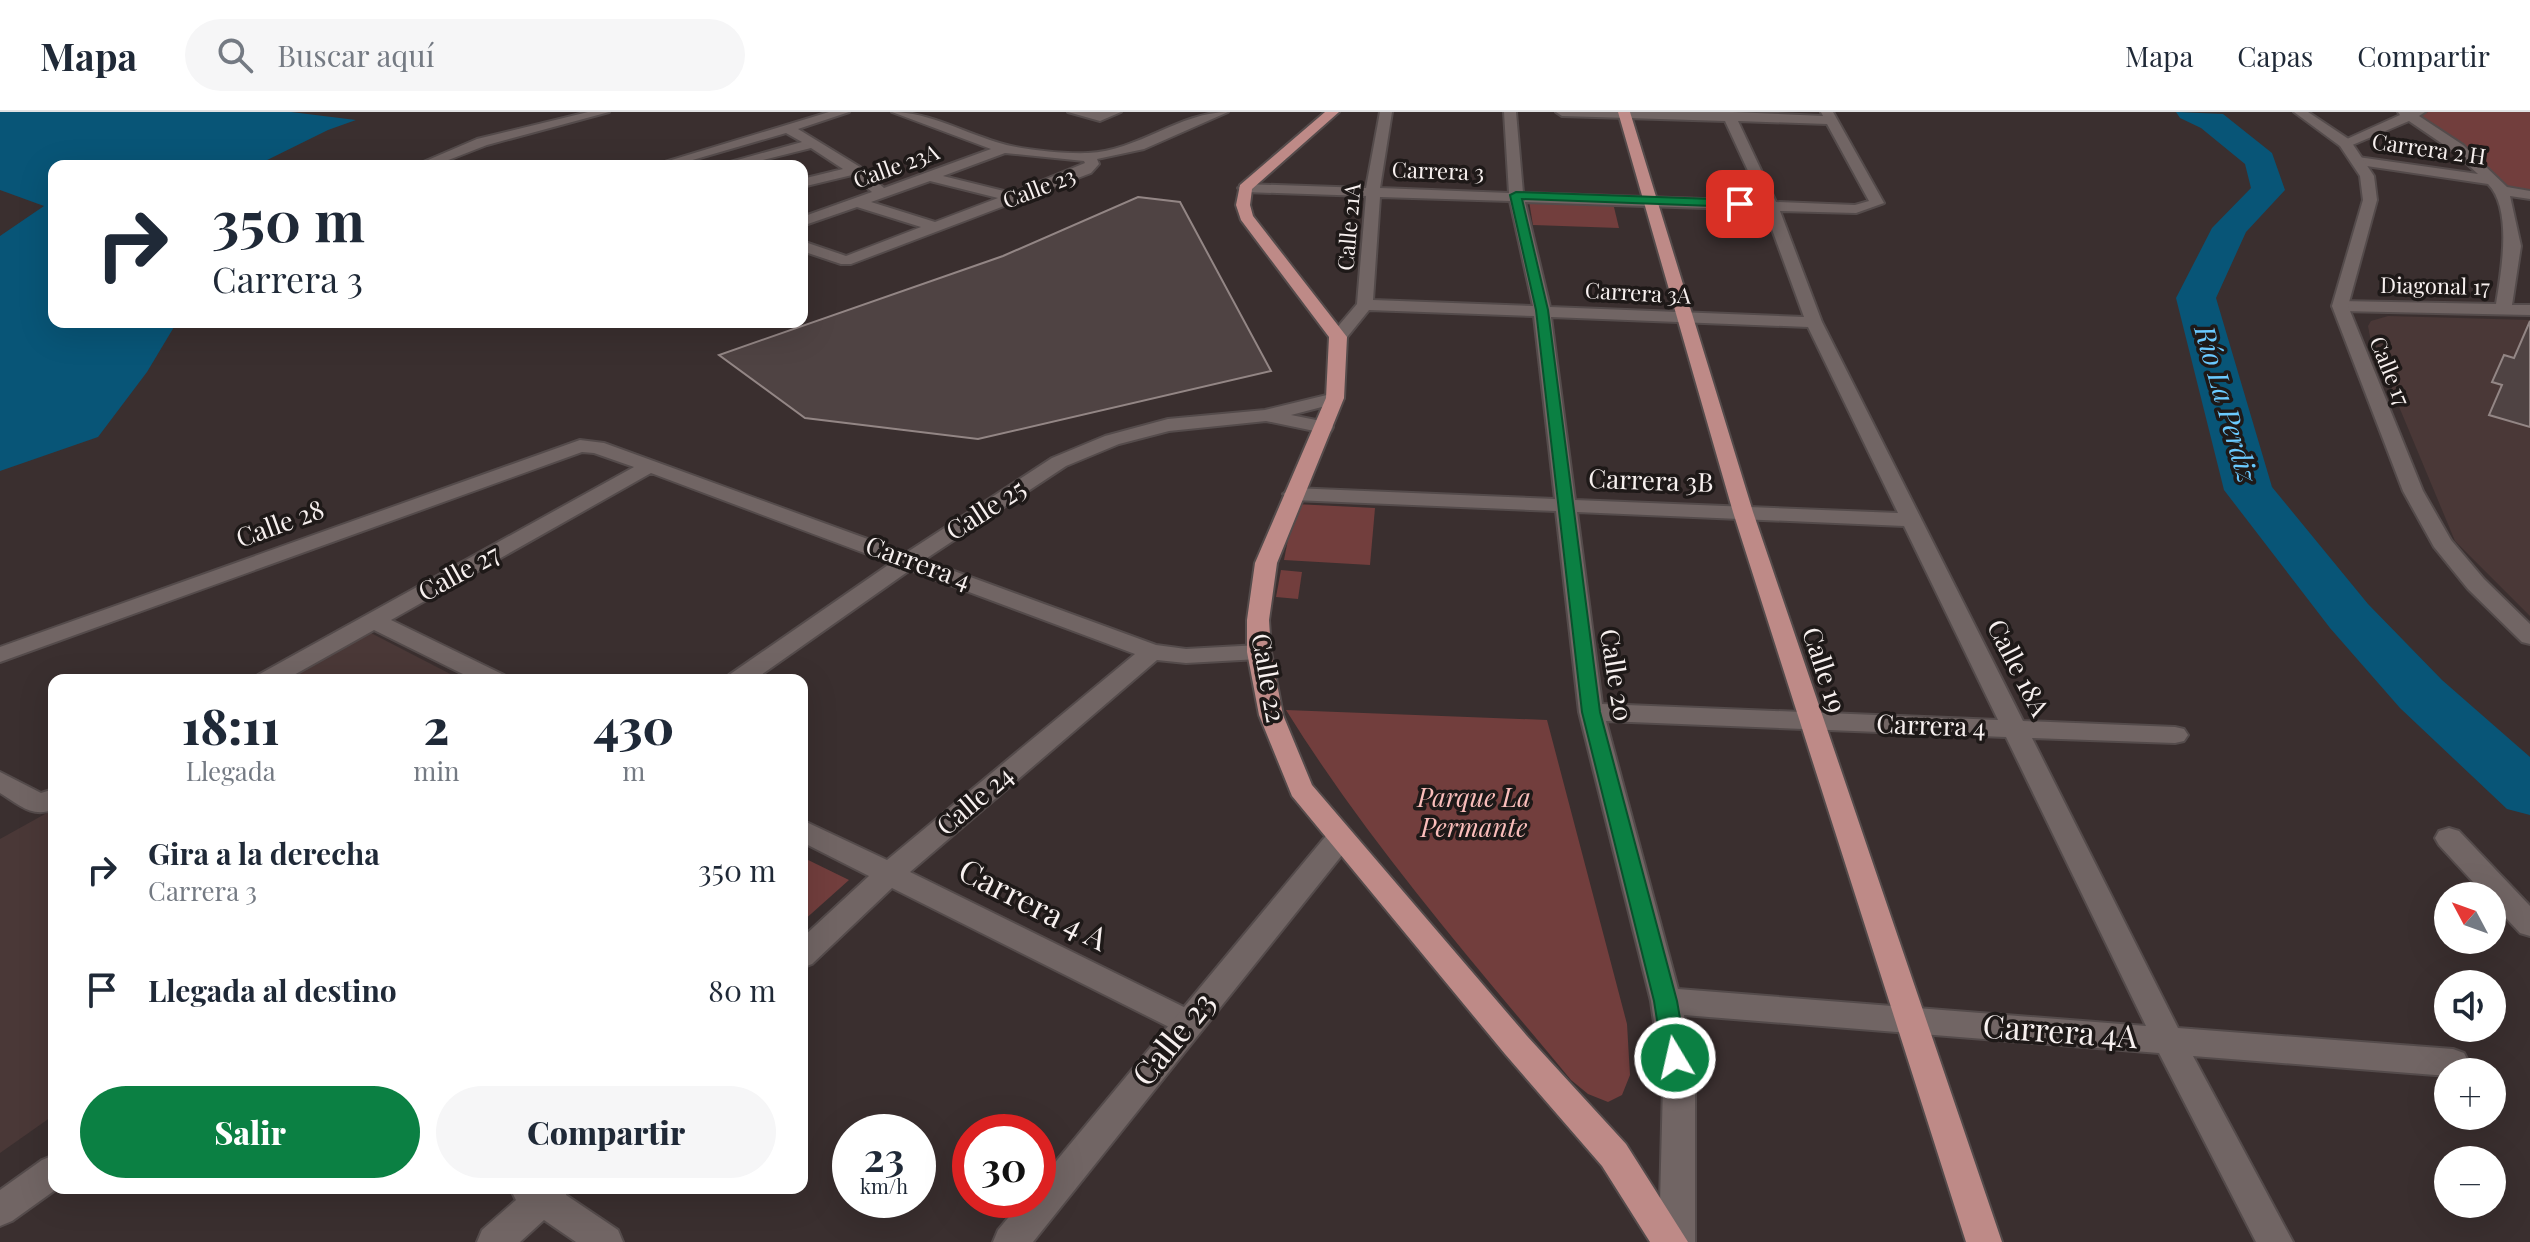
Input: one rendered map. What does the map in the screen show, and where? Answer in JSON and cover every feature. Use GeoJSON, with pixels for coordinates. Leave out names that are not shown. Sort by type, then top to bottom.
{"type":"FeatureCollection","features":[{"type":"Feature","properties":{"kind":"main road"},"geometry":{"type":"LineString","coordinates":[[1333,112],[1245,188],[1243,205],[1246,217],[1338,337]]}},
{"type":"Feature","properties":{"kind":"main road","name":"Calle 19"},"geometry":{"type":"LineString","coordinates":[[1625,113],[1743,512],[1984,1242]]}},
{"type":"Feature","properties":{"kind":"main road","name":"Calle 22"},"geometry":{"type":"LineString","coordinates":[[1338,337],[1335,398],[1266,563],[1258,620],[1259,652],[1271,715],[1301,789],[1614,1155],[1670,1242]]}},
{"type":"Feature","properties":{"kind":"street"},"geometry":{"type":"LineString","coordinates":[[436,160],[482,142],[603,112]]}},
{"type":"Feature","properties":{"kind":"street"},"geometry":{"type":"LineString","coordinates":[[679,160],[843,112]]}},
{"type":"Feature","properties":{"kind":"street"},"geometry":{"type":"LineString","coordinates":[[898,112],[1004,149],[1089,157]]}},
{"type":"Feature","properties":{"kind":"street"},"geometry":{"type":"LineString","coordinates":[[1074,112],[1100,117],[1115,112]]}},
{"type":"Feature","properties":{"kind":"street","name":"Calle 23"},"geometry":{"type":"LineString","coordinates":[[808,248],[846,261],[1086,170],[1092,164],[1089,157],[1139,146],[1222,112]]}},
{"type":"Feature","properties":{"kind":"street","name":"Calle 21A"},"geometry":{"type":"LineString","coordinates":[[1338,337],[1365,305],[1373,191],[1386,112]]}},
{"type":"Feature","properties":{"kind":"street","name":"Calle 20"},"geometry":{"type":"LineString","coordinates":[[1510,112],[1516,195],[1542,310],[1591,712],[1666,1001],[1679,1086],[1677,1242]]}},
{"type":"Feature","properties":{"kind":"street"},"geometry":{"type":"LineString","coordinates":[[1562,112],[1830,116]]}},
{"type":"Feature","properties":{"kind":"street"},"geometry":{"type":"LineString","coordinates":[[2300,112],[2345,143],[2367,176],[2370,200],[2340,306]]}},
{"type":"Feature","properties":{"kind":"street"},"geometry":{"type":"LineString","coordinates":[[2345,143],[2411,113],[2458,148],[2498,185],[2513,246],[2503,309]]}},
{"type":"Feature","properties":{"kind":"street","name":"Calle 18A"},"geometry":{"type":"LineString","coordinates":[[1729,115],[1770,204],[1814,322],[2169,1041],[2275,1242]]}},
{"type":"Feature","properties":{"kind":"street","name":"Carrera 3"},"geometry":{"type":"LineString","coordinates":[[1245,188],[1856,209],[1877,203],[1830,116]]}},
{"type":"Feature","properties":{"kind":"street"},"geometry":{"type":"LineString","coordinates":[[789,129],[855,170],[883,194]]}},
{"type":"Feature","properties":{"kind":"street"},"geometry":{"type":"LineString","coordinates":[[747,160],[811,144]]}},
{"type":"Feature","properties":{"kind":"street","name":"Calle 23A"},"geometry":{"type":"LineString","coordinates":[[808,220],[1004,149]]}},
{"type":"Feature","properties":{"kind":"street","name":"Carrera 2 H"},"geometry":{"type":"LineString","coordinates":[[2358,161],[2498,185],[2530,195]]}},
{"type":"Feature","properties":{"kind":"street"},"geometry":{"type":"LineString","coordinates":[[808,182],[855,170]]}},
{"type":"Feature","properties":{"kind":"street"},"geometry":{"type":"LineString","coordinates":[[932,177],[1013,198]]}},
{"type":"Feature","properties":{"kind":"street"},"geometry":{"type":"LineString","coordinates":[[860,203],[935,227]]}},
{"type":"Feature","properties":{"kind":"street","name":"Carrera 3A"},"geometry":{"type":"LineString","coordinates":[[1365,305],[1814,322]]}},
{"type":"Feature","properties":{"kind":"street","name":"Diagonal 17"},"geometry":{"type":"LineString","coordinates":[[2340,306],[2530,310]]}},
{"type":"Feature","properties":{"kind":"street","name":"Calle 17"},"geometry":{"type":"LineString","coordinates":[[2340,306],[2413,491],[2442,542],[2476,584],[2530,637]]}},
{"type":"Feature","properties":{"kind":"street","name":"Calle 25"},"geometry":{"type":"LineString","coordinates":[[747,674],[910,560],[1059,462],[1112,440],[1168,425],[1265,416],[1335,398]]}},
{"type":"Feature","properties":{"kind":"street","name":"Calle 25"},"geometry":{"type":"LineString","coordinates":[[1265,416],[1324,427]]}},
{"type":"Feature","properties":{"kind":"street","name":"Carrera 4"},"geometry":{"type":"LineString","coordinates":[[580,446],[597,447],[650,466],[1152,652],[1186,656],[1259,652]]}},
{"type":"Feature","properties":{"kind":"street","name":"Calle 28"},"geometry":{"type":"LineString","coordinates":[[0,655],[580,446]]}},
{"type":"Feature","properties":{"kind":"street","name":"Calle 27"},"geometry":{"type":"LineString","coordinates":[[278,674],[650,466]]}},
{"type":"Feature","properties":{"kind":"street","name":"Carrera 3B"},"geometry":{"type":"LineString","coordinates":[[1293,494],[1912,520]]}},
{"type":"Feature","properties":{"kind":"street"},"geometry":{"type":"LineString","coordinates":[[375,621],[483,674]]}},
{"type":"Feature","properties":{"kind":"street","name":"Calle 24"},"geometry":{"type":"LineString","coordinates":[[808,950],[890,873],[1152,652]]}},
{"type":"Feature","properties":{"kind":"street","name":"Carrera 4"},"geometry":{"type":"LineString","coordinates":[[1591,712],[2175,735]]}},
{"type":"Feature","properties":{"kind":"street"},"geometry":{"type":"LineString","coordinates":[[0,781],[47,801]]}},
{"type":"Feature","properties":{"kind":"street","name":"Carrera 4 A"},"geometry":{"type":"LineString","coordinates":[[808,833],[1187,1023]]}},
{"type":"Feature","properties":{"kind":"street","name":"Calle 23"},"geometry":{"type":"LineString","coordinates":[[1011,1242],[1340,838]]}},
{"type":"Feature","properties":{"kind":"street"},"geometry":{"type":"LineString","coordinates":[[2449,838],[2530,925]]}},
{"type":"Feature","properties":{"kind":"street","name":"Carrera 4A"},"geometry":{"type":"LineString","coordinates":[[1666,1001],[2434,1062]]}},
{"type":"Feature","properties":{"kind":"street"},"geometry":{"type":"LineString","coordinates":[[0,1210],[48,1175]]}},
{"type":"Feature","properties":{"kind":"street"},"geometry":{"type":"LineString","coordinates":[[495,1242],[537,1194]]}},
{"type":"Feature","properties":{"kind":"street"},"geometry":{"type":"LineString","coordinates":[[544,1194],[605,1242]]}},
{"type":"Feature","properties":{"kind":"shaded area"},"geometry":{"type":"Polygon","coordinates":[[[2388,316],[2530,320],[2530,616],[2455,541],[2370,337],[2368,326],[2371,321],[2388,316]]]}},
{"type":"Feature","properties":{"kind":"shaded area"},"geometry":{"type":"Polygon","coordinates":[[[369,632],[450,674],[294,674],[369,632]]]}},
{"type":"Feature","properties":{"kind":"shaded area"},"geometry":{"type":"Polygon","coordinates":[[[48,812],[48,1119],[0,1153],[0,839],[48,812]]]}},
{"type":"Feature","properties":{"kind":"green space"},"geometry":{"type":"Polygon","coordinates":[[[2428,112],[2530,112],[2530,193],[2507,189],[2418,116],[2428,112]]]}},
{"type":"Feature","properties":{"kind":"green space"},"geometry":{"type":"Polygon","coordinates":[[[1529,201],[1613,203],[1619,228],[1533,225],[1529,201]]]}},
{"type":"Feature","properties":{"kind":"green space"},"geometry":{"type":"Polygon","coordinates":[[[1295,504],[1375,508],[1370,565],[1284,560],[1295,504]]]}},
{"type":"Feature","properties":{"kind":"green space"},"geometry":{"type":"Polygon","coordinates":[[[1281,570],[1302,572],[1298,599],[1276,597],[1281,570]]]}},
{"type":"Feature","properties":{"kind":"green space","name":"Parque La Permante"},"geometry":{"type":"Polygon","coordinates":[[[1286,710],[1547,720],[1627,1024],[1630,1075],[1622,1095],[1608,1102],[1588,1094],[1571,1080],[1386,853],[1286,710]]]}},
{"type":"Feature","properties":{"kind":"green space"},"geometry":{"type":"Polygon","coordinates":[[[808,860],[849,880],[808,917],[808,860]]]}},
{"type":"Feature","properties":{"kind":"water"},"geometry":{"type":"Polygon","coordinates":[[[0,112],[291,112],[356,120],[267,160],[48,160],[48,328],[173,328],[147,372],[98,437],[0,471],[0,236],[44,206],[0,190],[0,112]]]}},
{"type":"Feature","properties":{"kind":"building"},"geometry":{"type":"Polygon","coordinates":[[[1138,197],[1180,202],[1271,371],[978,439],[805,418],[719,355],[796,328],[808,328],[808,324],[1003,256],[1138,197]]]}},
{"type":"Feature","properties":{"kind":"building"},"geometry":{"type":"Polygon","coordinates":[[[2530,321],[2530,427],[2489,415],[2502,385],[2492,382],[2504,355],[2514,358],[2530,321]]]}},
{"type":"Feature","properties":{"kind":"waterway","name":"Río La Perdiz"},"geometry":{"type":"LineString","coordinates":[[2191,112],[2212,121],[2260,160],[2268,190],[2230,228],[2196,298],[2248,490],[2349,616],[2421,694],[2530,793]]}},
{"type":"Feature","properties":{"kind":"route"},"geometry":{"type":"LineString","coordinates":[[1675,1058],[1666,1001],[1591,712],[1542,310],[1516,195],[1740,204]]}}]}
